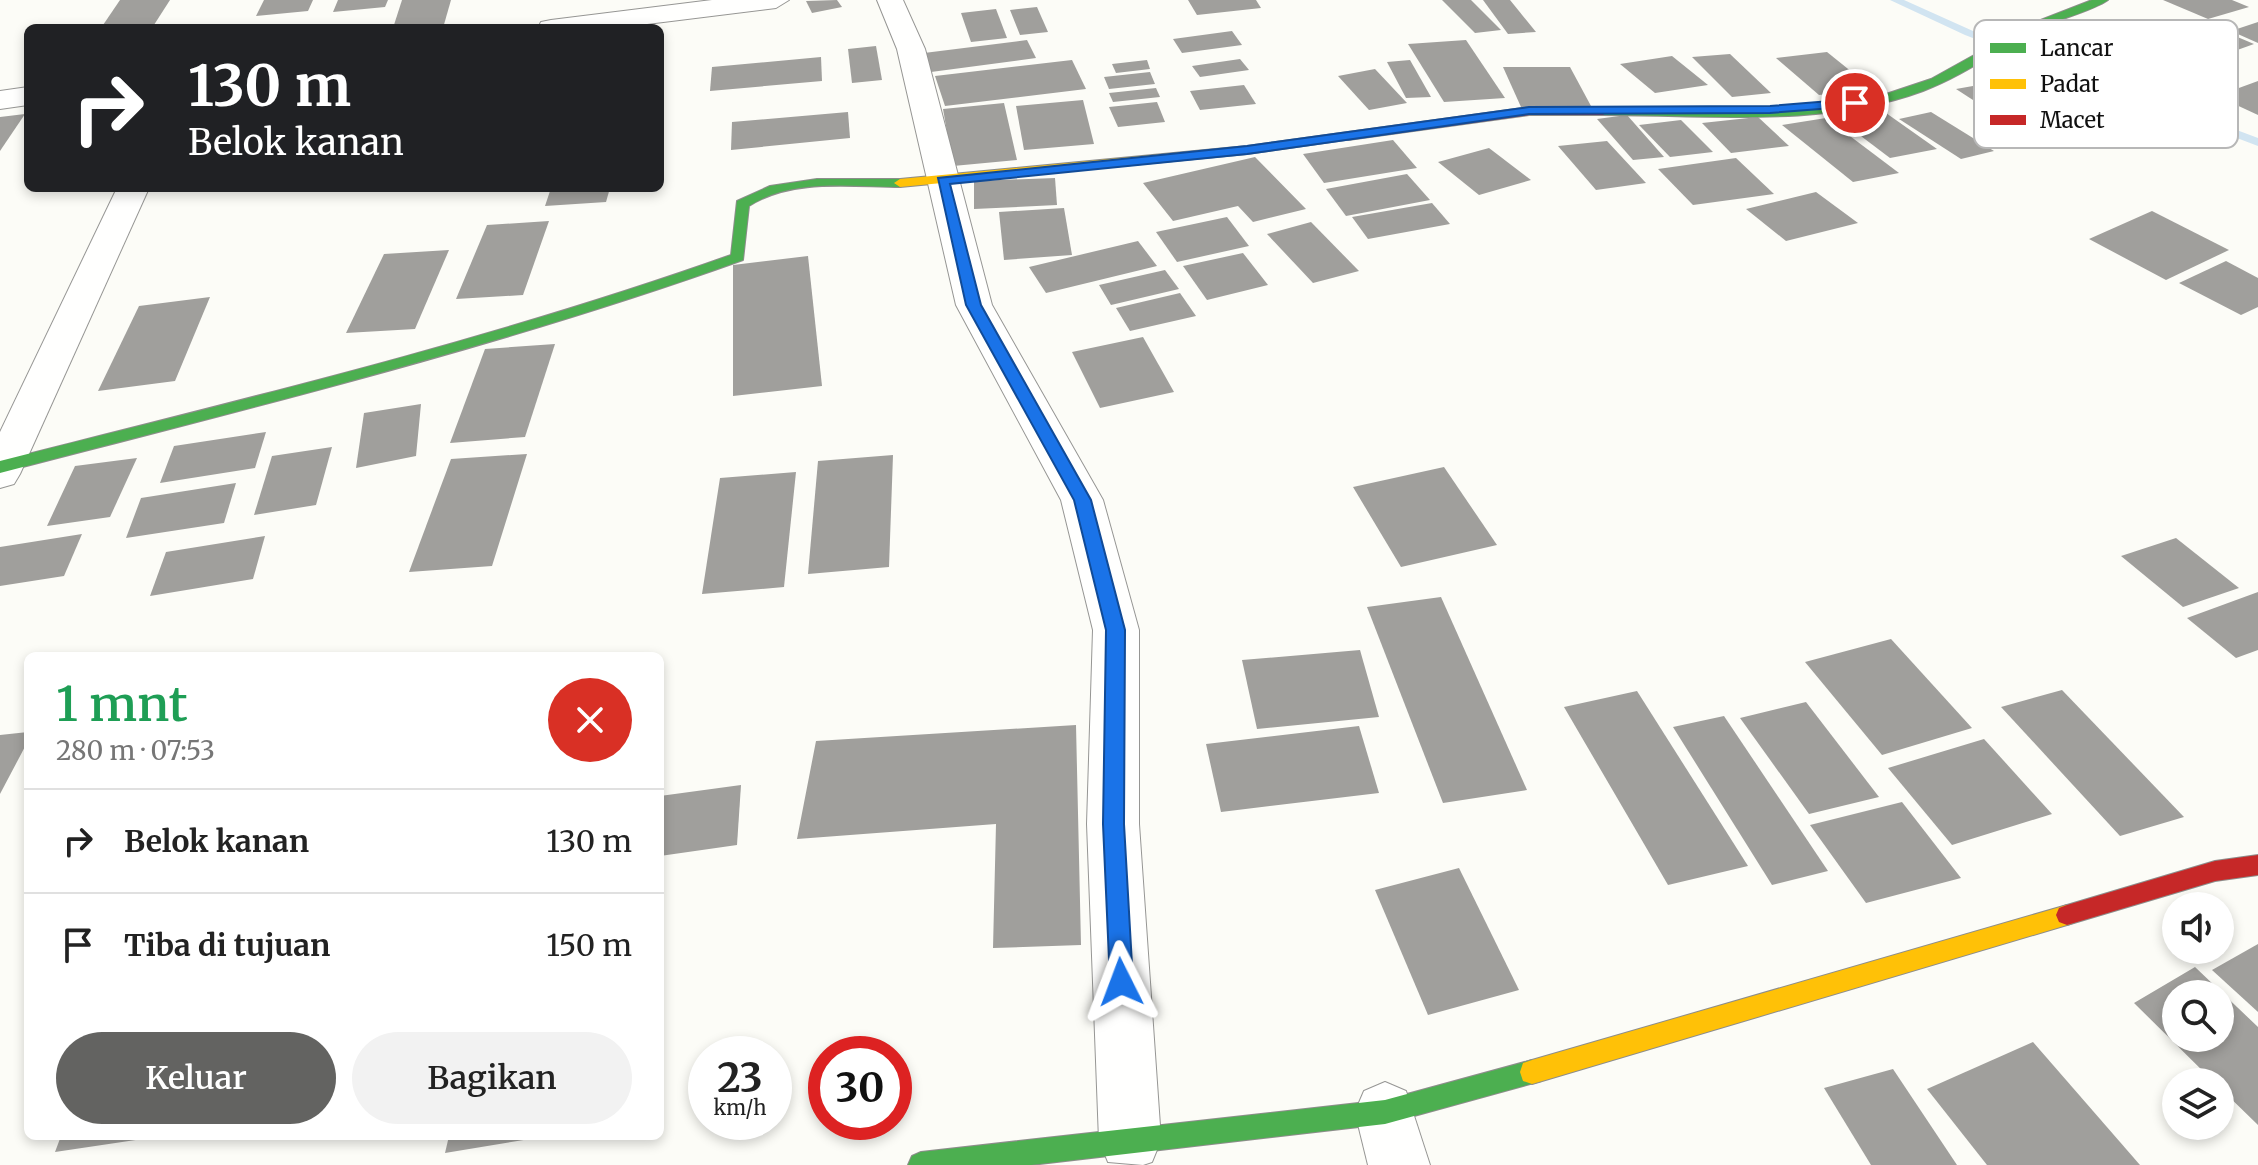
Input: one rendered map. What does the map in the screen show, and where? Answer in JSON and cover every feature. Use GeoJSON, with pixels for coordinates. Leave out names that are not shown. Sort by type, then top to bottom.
{"type":"FeatureCollection","features":[{"type":"Feature","properties":{"kind":"street"},"geometry":{"type":"LineString","coordinates":[[583,24],[776,0]]}},
{"type":"Feature","properties":{"kind":"street"},"geometry":{"type":"LineString","coordinates":[[890,0],[911,49],[974,305],[1082,500],[1116,630],[1113,824],[1130,1140]]}},
{"type":"Feature","properties":{"kind":"street"},"geometry":{"type":"LineString","coordinates":[[2047,20],[2103,0]]}},
{"type":"Feature","properties":{"kind":"street"},"geometry":{"type":"LineString","coordinates":[[1,469],[470,345],[684,280],[738,257],[742,204],[753,194],[775,187],[943,181],[1247,150],[1529,111],[1770,110],[1855,103],[1916,89],[1974,62]]}},
{"type":"Feature","properties":{"kind":"street"},"geometry":{"type":"LineString","coordinates":[[0,100],[24,97]]}},
{"type":"Feature","properties":{"kind":"street"},"geometry":{"type":"LineString","coordinates":[[1,469],[131,192]]}},
{"type":"Feature","properties":{"kind":"street"},"geometry":{"type":"LineString","coordinates":[[921,1165],[1130,1140],[1392,1139],[1681,1032],[2215,871],[2258,865]]}},
{"type":"Feature","properties":{"kind":"building"},"geometry":{"type":"Polygon","coordinates":[[[120,0],[170,0],[155,24],[104,24],[120,0]]]}},
{"type":"Feature","properties":{"kind":"building"},"geometry":{"type":"Polygon","coordinates":[[[264,0],[313,0],[308,11],[256,16],[264,0]]]}},
{"type":"Feature","properties":{"kind":"building"},"geometry":{"type":"Polygon","coordinates":[[[338,0],[388,0],[385,7],[333,12],[338,0]]]}},
{"type":"Feature","properties":{"kind":"building"},"geometry":{"type":"Polygon","coordinates":[[[402,0],[451,0],[444,24],[394,24],[402,0]]]}},
{"type":"Feature","properties":{"kind":"building"},"geometry":{"type":"Polygon","coordinates":[[[837,0],[842,7],[812,13],[806,1],[837,0]]]}},
{"type":"Feature","properties":{"kind":"building"},"geometry":{"type":"Polygon","coordinates":[[[1188,0],[1256,0],[1261,8],[1197,15],[1188,0]]]}},
{"type":"Feature","properties":{"kind":"building"},"geometry":{"type":"Polygon","coordinates":[[[1442,0],[1471,0],[1501,30],[1475,33],[1442,0]]]}},
{"type":"Feature","properties":{"kind":"building"},"geometry":{"type":"Polygon","coordinates":[[[1483,0],[1510,0],[1536,32],[1508,34],[1483,0]]]}},
{"type":"Feature","properties":{"kind":"building"},"geometry":{"type":"Polygon","coordinates":[[[2163,0],[2232,0],[2249,7],[2208,19],[2163,0]]]}},
{"type":"Feature","properties":{"kind":"building"},"geometry":{"type":"Polygon","coordinates":[[[1037,7],[1048,32],[1020,35],[1010,10],[1037,7]]]}},
{"type":"Feature","properties":{"kind":"building"},"geometry":{"type":"Polygon","coordinates":[[[996,9],[1007,38],[971,42],[961,13],[996,9]]]}},
{"type":"Feature","properties":{"kind":"building"},"geometry":{"type":"Polygon","coordinates":[[[2258,22],[2258,43],[2238,34],[2238,29],[2258,22]]]}},
{"type":"Feature","properties":{"kind":"building"},"geometry":{"type":"Polygon","coordinates":[[[1232,31],[1242,45],[1182,53],[1173,39],[1232,31]]]}},
{"type":"Feature","properties":{"kind":"building"},"geometry":{"type":"Polygon","coordinates":[[[2238,37],[2254,44],[2238,50],[2238,37]]]}},
{"type":"Feature","properties":{"kind":"building"},"geometry":{"type":"Polygon","coordinates":[[[1027,40],[1036,58],[931,72],[924,53],[1027,40]]]}},
{"type":"Feature","properties":{"kind":"building"},"geometry":{"type":"Polygon","coordinates":[[[1466,40],[1505,98],[1444,102],[1408,44],[1466,40]]]}},
{"type":"Feature","properties":{"kind":"building"},"geometry":{"type":"Polygon","coordinates":[[[876,46],[882,80],[852,83],[848,49],[876,46]]]}},
{"type":"Feature","properties":{"kind":"building"},"geometry":{"type":"Polygon","coordinates":[[[1827,52],[1873,89],[1819,95],[1776,58],[1827,52]]]}},
{"type":"Feature","properties":{"kind":"building"},"geometry":{"type":"Polygon","coordinates":[[[1730,54],[1771,93],[1732,97],[1692,57],[1730,54]]]}},
{"type":"Feature","properties":{"kind":"building"},"geometry":{"type":"Polygon","coordinates":[[[1672,56],[1708,85],[1655,93],[1620,64],[1672,56]]]}},
{"type":"Feature","properties":{"kind":"building"},"geometry":{"type":"Polygon","coordinates":[[[821,57],[822,81],[710,91],[712,67],[821,57]]]}},
{"type":"Feature","properties":{"kind":"building"},"geometry":{"type":"Polygon","coordinates":[[[1240,59],[1249,70],[1200,77],[1192,66],[1240,59]]]}},
{"type":"Feature","properties":{"kind":"building"},"geometry":{"type":"Polygon","coordinates":[[[1072,60],[1086,89],[945,106],[935,76],[1072,60]]]}},
{"type":"Feature","properties":{"kind":"building"},"geometry":{"type":"Polygon","coordinates":[[[1147,60],[1150,69],[1116,73],[1112,64],[1147,60]]]}},
{"type":"Feature","properties":{"kind":"building"},"geometry":{"type":"Polygon","coordinates":[[[1410,60],[1431,97],[1406,98],[1387,62],[1410,60]]]}},
{"type":"Feature","properties":{"kind":"building"},"geometry":{"type":"Polygon","coordinates":[[[1503,67],[1570,67],[1591,106],[1521,107],[1503,67]]]}},
{"type":"Feature","properties":{"kind":"building"},"geometry":{"type":"Polygon","coordinates":[[[1375,69],[1407,103],[1369,110],[1338,76],[1375,69]]]}},
{"type":"Feature","properties":{"kind":"building"},"geometry":{"type":"Polygon","coordinates":[[[1150,72],[1155,84],[1109,89],[1104,77],[1150,72]]]}},
{"type":"Feature","properties":{"kind":"building"},"geometry":{"type":"Polygon","coordinates":[[[2258,81],[2258,115],[2238,106],[2238,88],[2258,81]]]}},
{"type":"Feature","properties":{"kind":"building"},"geometry":{"type":"Polygon","coordinates":[[[1244,85],[1256,104],[1200,110],[1190,91],[1244,85]]]}},
{"type":"Feature","properties":{"kind":"building"},"geometry":{"type":"Polygon","coordinates":[[[1974,86],[1974,101],[1956,89],[1974,86]]]}},
{"type":"Feature","properties":{"kind":"building"},"geometry":{"type":"Polygon","coordinates":[[[1156,88],[1160,97],[1113,102],[1109,93],[1156,88]]]}},
{"type":"Feature","properties":{"kind":"building"},"geometry":{"type":"Polygon","coordinates":[[[1083,100],[1094,144],[1024,150],[1016,106],[1083,100]]]}},
{"type":"Feature","properties":{"kind":"building"},"geometry":{"type":"Polygon","coordinates":[[[1157,102],[1165,122],[1118,127],[1109,107],[1157,102]]]}},
{"type":"Feature","properties":{"kind":"building"},"geometry":{"type":"Polygon","coordinates":[[[1004,103],[1017,160],[953,166],[943,109],[1004,103]]]}},
{"type":"Feature","properties":{"kind":"building"},"geometry":{"type":"Polygon","coordinates":[[[848,112],[850,138],[731,150],[732,122],[848,112]]]}},
{"type":"Feature","properties":{"kind":"building"},"geometry":{"type":"Polygon","coordinates":[[[1931,112],[1974,139],[1974,148],[1994,151],[1961,159],[1899,119],[1931,112]]]}},
{"type":"Feature","properties":{"kind":"building"},"geometry":{"type":"Polygon","coordinates":[[[1886,113],[1937,149],[1890,158],[1841,121],[1886,113]]]}},
{"type":"Feature","properties":{"kind":"building"},"geometry":{"type":"Polygon","coordinates":[[[24,114],[0,151],[0,117],[24,114]]]}},
{"type":"Feature","properties":{"kind":"building"},"geometry":{"type":"Polygon","coordinates":[[[1627,115],[1664,157],[1633,160],[1597,119],[1627,115]]]}},
{"type":"Feature","properties":{"kind":"building"},"geometry":{"type":"Polygon","coordinates":[[[1758,117],[1789,146],[1731,153],[1702,123],[1758,117]]]}},
{"type":"Feature","properties":{"kind":"building"},"geometry":{"type":"Polygon","coordinates":[[[1826,118],[1899,173],[1853,182],[1782,125],[1826,118]]]}},
{"type":"Feature","properties":{"kind":"building"},"geometry":{"type":"Polygon","coordinates":[[[1681,120],[1713,152],[1670,157],[1639,125],[1681,120]]]}},
{"type":"Feature","properties":{"kind":"building"},"geometry":{"type":"Polygon","coordinates":[[[1393,140],[1417,168],[1324,183],[1303,154],[1393,140]]]}},
{"type":"Feature","properties":{"kind":"building"},"geometry":{"type":"Polygon","coordinates":[[[1607,141],[1646,183],[1596,190],[1558,146],[1607,141]]]}},
{"type":"Feature","properties":{"kind":"building"},"geometry":{"type":"Polygon","coordinates":[[[1489,148],[1531,180],[1479,195],[1438,162],[1489,148]]]}},
{"type":"Feature","properties":{"kind":"building"},"geometry":{"type":"Polygon","coordinates":[[[1255,157],[1306,209],[1253,222],[1238,206],[1173,221],[1143,183],[1255,157]]]}},
{"type":"Feature","properties":{"kind":"building"},"geometry":{"type":"Polygon","coordinates":[[[1736,158],[1774,194],[1693,205],[1658,169],[1736,158]]]}},
{"type":"Feature","properties":{"kind":"building"},"geometry":{"type":"Polygon","coordinates":[[[1407,174],[1430,200],[1346,216],[1326,189],[1407,174]]]}},
{"type":"Feature","properties":{"kind":"building"},"geometry":{"type":"Polygon","coordinates":[[[1055,178],[1057,205],[974,209],[974,181],[1055,178]]]}},
{"type":"Feature","properties":{"kind":"building"},"geometry":{"type":"Polygon","coordinates":[[[550,192],[609,192],[606,202],[545,206],[550,192]]]}},
{"type":"Feature","properties":{"kind":"building"},"geometry":{"type":"Polygon","coordinates":[[[1816,192],[1858,223],[1786,241],[1746,209],[1816,192]]]}},
{"type":"Feature","properties":{"kind":"building"},"geometry":{"type":"Polygon","coordinates":[[[1432,203],[1450,224],[1368,239],[1352,217],[1432,203]]]}},
{"type":"Feature","properties":{"kind":"building"},"geometry":{"type":"Polygon","coordinates":[[[1064,208],[1072,255],[1004,260],[999,212],[1064,208]]]}},
{"type":"Feature","properties":{"kind":"building"},"geometry":{"type":"Polygon","coordinates":[[[2152,211],[2229,250],[2166,280],[2089,239],[2152,211]]]}},
{"type":"Feature","properties":{"kind":"building"},"geometry":{"type":"Polygon","coordinates":[[[1227,217],[1249,246],[1177,262],[1156,232],[1227,217]]]}},
{"type":"Feature","properties":{"kind":"building"},"geometry":{"type":"Polygon","coordinates":[[[549,221],[523,295],[456,299],[487,225],[549,221]]]}},
{"type":"Feature","properties":{"kind":"building"},"geometry":{"type":"Polygon","coordinates":[[[1311,222],[1359,271],[1313,283],[1267,234],[1311,222]]]}},
{"type":"Feature","properties":{"kind":"building"},"geometry":{"type":"Polygon","coordinates":[[[1138,241],[1157,266],[1046,293],[1029,267],[1138,241]]]}},
{"type":"Feature","properties":{"kind":"building"},"geometry":{"type":"Polygon","coordinates":[[[449,250],[415,329],[346,333],[384,254],[449,250]]]}},
{"type":"Feature","properties":{"kind":"building"},"geometry":{"type":"Polygon","coordinates":[[[1243,253],[1268,285],[1207,300],[1183,266],[1243,253]]]}},
{"type":"Feature","properties":{"kind":"building"},"geometry":{"type":"Polygon","coordinates":[[[808,256],[822,386],[733,396],[733,265],[808,256]]]}},
{"type":"Feature","properties":{"kind":"building"},"geometry":{"type":"Polygon","coordinates":[[[2226,261],[2258,278],[2258,307],[2241,315],[2179,283],[2226,261]]]}},
{"type":"Feature","properties":{"kind":"building"},"geometry":{"type":"Polygon","coordinates":[[[1165,270],[1179,289],[1111,305],[1099,285],[1165,270]]]}},
{"type":"Feature","properties":{"kind":"building"},"geometry":{"type":"Polygon","coordinates":[[[1180,293],[1196,316],[1130,331],[1116,308],[1180,293]]]}},
{"type":"Feature","properties":{"kind":"building"},"geometry":{"type":"Polygon","coordinates":[[[210,297],[175,381],[98,391],[139,306],[210,297]]]}},
{"type":"Feature","properties":{"kind":"building"},"geometry":{"type":"Polygon","coordinates":[[[1143,337],[1174,392],[1100,408],[1072,352],[1143,337]]]}},
{"type":"Feature","properties":{"kind":"building"},"geometry":{"type":"Polygon","coordinates":[[[555,344],[525,437],[450,443],[485,349],[555,344]]]}},
{"type":"Feature","properties":{"kind":"building"},"geometry":{"type":"Polygon","coordinates":[[[421,404],[416,456],[356,468],[364,413],[421,404]]]}},
{"type":"Feature","properties":{"kind":"building"},"geometry":{"type":"Polygon","coordinates":[[[266,432],[255,468],[160,483],[174,446],[266,432]]]}},
{"type":"Feature","properties":{"kind":"building"},"geometry":{"type":"Polygon","coordinates":[[[332,447],[316,505],[254,515],[272,456],[332,447]]]}},
{"type":"Feature","properties":{"kind":"building"},"geometry":{"type":"Polygon","coordinates":[[[527,454],[492,566],[409,572],[451,459],[527,454]]]}},
{"type":"Feature","properties":{"kind":"building"},"geometry":{"type":"Polygon","coordinates":[[[893,455],[889,567],[808,574],[818,461],[893,455]]]}},
{"type":"Feature","properties":{"kind":"building"},"geometry":{"type":"Polygon","coordinates":[[[137,458],[110,517],[47,526],[75,466],[137,458]]]}},
{"type":"Feature","properties":{"kind":"building"},"geometry":{"type":"Polygon","coordinates":[[[1444,467],[1497,545],[1401,567],[1353,487],[1444,467]]]}},
{"type":"Feature","properties":{"kind":"building"},"geometry":{"type":"Polygon","coordinates":[[[796,472],[784,587],[702,594],[720,478],[796,472]]]}},
{"type":"Feature","properties":{"kind":"building"},"geometry":{"type":"Polygon","coordinates":[[[236,483],[224,523],[126,538],[141,498],[236,483]]]}},
{"type":"Feature","properties":{"kind":"building"},"geometry":{"type":"Polygon","coordinates":[[[82,534],[64,576],[0,586],[0,547],[82,534]]]}},
{"type":"Feature","properties":{"kind":"building"},"geometry":{"type":"Polygon","coordinates":[[[265,536],[253,579],[150,596],[166,552],[265,536]]]}},
{"type":"Feature","properties":{"kind":"building"},"geometry":{"type":"Polygon","coordinates":[[[2176,538],[2239,588],[2183,607],[2121,556],[2176,538]]]}},
{"type":"Feature","properties":{"kind":"building"},"geometry":{"type":"Polygon","coordinates":[[[2258,592],[2258,650],[2236,658],[2187,618],[2258,592]]]}},
{"type":"Feature","properties":{"kind":"building"},"geometry":{"type":"Polygon","coordinates":[[[1441,597],[1527,790],[1443,803],[1367,607],[1441,597]]]}},
{"type":"Feature","properties":{"kind":"building"},"geometry":{"type":"Polygon","coordinates":[[[1891,639],[1972,728],[1882,755],[1805,662],[1891,639]]]}},
{"type":"Feature","properties":{"kind":"building"},"geometry":{"type":"Polygon","coordinates":[[[1360,650],[1379,717],[1257,729],[1242,660],[1360,650]]]}},
{"type":"Feature","properties":{"kind":"building"},"geometry":{"type":"Polygon","coordinates":[[[2062,690],[2184,817],[2120,836],[2001,707],[2062,690]]]}},
{"type":"Feature","properties":{"kind":"building"},"geometry":{"type":"Polygon","coordinates":[[[1637,691],[1748,866],[1668,885],[1564,707],[1637,691]]]}},
{"type":"Feature","properties":{"kind":"building"},"geometry":{"type":"Polygon","coordinates":[[[1806,702],[1879,797],[1809,814],[1740,718],[1806,702]]]}},
{"type":"Feature","properties":{"kind":"building"},"geometry":{"type":"Polygon","coordinates":[[[1724,716],[1828,871],[1772,885],[1673,727],[1724,716]]]}},
{"type":"Feature","properties":{"kind":"building"},"geometry":{"type":"Polygon","coordinates":[[[1076,725],[1081,945],[993,948],[996,824],[797,839],[816,741],[1076,725]]]}},
{"type":"Feature","properties":{"kind":"building"},"geometry":{"type":"Polygon","coordinates":[[[1359,726],[1379,793],[1221,812],[1206,744],[1359,726]]]}},
{"type":"Feature","properties":{"kind":"building"},"geometry":{"type":"Polygon","coordinates":[[[24,732],[24,749],[0,794],[0,735],[24,732]]]}},
{"type":"Feature","properties":{"kind":"building"},"geometry":{"type":"Polygon","coordinates":[[[1984,739],[2052,814],[1952,845],[1888,768],[1984,739]]]}},
{"type":"Feature","properties":{"kind":"building"},"geometry":{"type":"Polygon","coordinates":[[[741,785],[737,845],[664,855],[664,795],[741,785]]]}},
{"type":"Feature","properties":{"kind":"building"},"geometry":{"type":"Polygon","coordinates":[[[1902,802],[1961,878],[1866,903],[1810,825],[1902,802]]]}},
{"type":"Feature","properties":{"kind":"building"},"geometry":{"type":"Polygon","coordinates":[[[1459,868],[1519,990],[1428,1015],[1375,890],[1459,868]]]}},
{"type":"Feature","properties":{"kind":"building"},"geometry":{"type":"Polygon","coordinates":[[[2258,944],[2258,1012],[2234,990],[2234,980],[2223,980],[2212,970],[2223,964],[2234,964],[2234,958],[2258,944]]]}},
{"type":"Feature","properties":{"kind":"building"},"geometry":{"type":"Polygon","coordinates":[[[2195,967],[2209,980],[2173,980],[2195,967]]]}},
{"type":"Feature","properties":{"kind":"building"},"geometry":{"type":"Polygon","coordinates":[[[2162,986],[2162,1031],[2134,1003],[2162,986]]]}},
{"type":"Feature","properties":{"kind":"building"},"geometry":{"type":"Polygon","coordinates":[[[2234,1004],[2258,1027],[2258,1125],[2234,1102],[2234,1068],[2200,1068],[2184,1052],[2234,1052],[2234,1004]]]}},
{"type":"Feature","properties":{"kind":"building"},"geometry":{"type":"Polygon","coordinates":[[[2033,1042],[2140,1165],[1987,1165],[1927,1089],[2033,1042]]]}},
{"type":"Feature","properties":{"kind":"building"},"geometry":{"type":"Polygon","coordinates":[[[1893,1069],[1957,1165],[1871,1165],[1824,1088],[1893,1069]]]}},
{"type":"Feature","properties":{"kind":"building"},"geometry":{"type":"Polygon","coordinates":[[[60,1140],[136,1140],[55,1152],[60,1140]]]}},
{"type":"Feature","properties":{"kind":"building"},"geometry":{"type":"Polygon","coordinates":[[[448,1140],[524,1140],[445,1153],[448,1140]]]}},
{"type":"Feature","properties":{"kind":"waterway"},"geometry":{"type":"LineString","coordinates":[[1895,0],[1974,35]]}},
{"type":"Feature","properties":{"kind":"waterway"},"geometry":{"type":"LineString","coordinates":[[2238,134],[2258,142]]}},
{"type":"Feature","properties":{"kind":"traffic: fast"},"geometry":{"type":"LineString","coordinates":[[2047,20],[2103,0]]}},
{"type":"Feature","properties":{"kind":"traffic: fast"},"geometry":{"type":"LineString","coordinates":[[1603,111],[1762,112],[1843,106],[1917,89],[1974,61]]}},
{"type":"Feature","properties":{"kind":"traffic: fast"},"geometry":{"type":"LineString","coordinates":[[0,467],[464,346],[556,319],[738,257],[742,204],[774,189],[817,183],[900,183]]}},
{"type":"Feature","properties":{"kind":"traffic: fast"},"geometry":{"type":"LineString","coordinates":[[921,1165],[1385,1112],[1532,1072]]}},
{"type":"Feature","properties":{"kind":"traffic: slow"},"geometry":{"type":"LineString","coordinates":[[900,183],[1247,150],[1348,136]]}},
{"type":"Feature","properties":{"kind":"traffic: slow"},"geometry":{"type":"LineString","coordinates":[[1532,1072],[2067,915]]}},
{"type":"Feature","properties":{"kind":"traffic: jam"},"geometry":{"type":"LineString","coordinates":[[1348,136],[1529,111],[1603,111]]}},
{"type":"Feature","properties":{"kind":"traffic: jam"},"geometry":{"type":"LineString","coordinates":[[2067,915],[2215,871],[2258,865]]}},
{"type":"Feature","properties":{"kind":"route"},"geometry":{"type":"LineString","coordinates":[[1121,982],[1113,824],[1116,630],[1082,500],[974,305],[943,181],[1247,150],[1529,111],[1770,110],[1855,103]]}}]}
